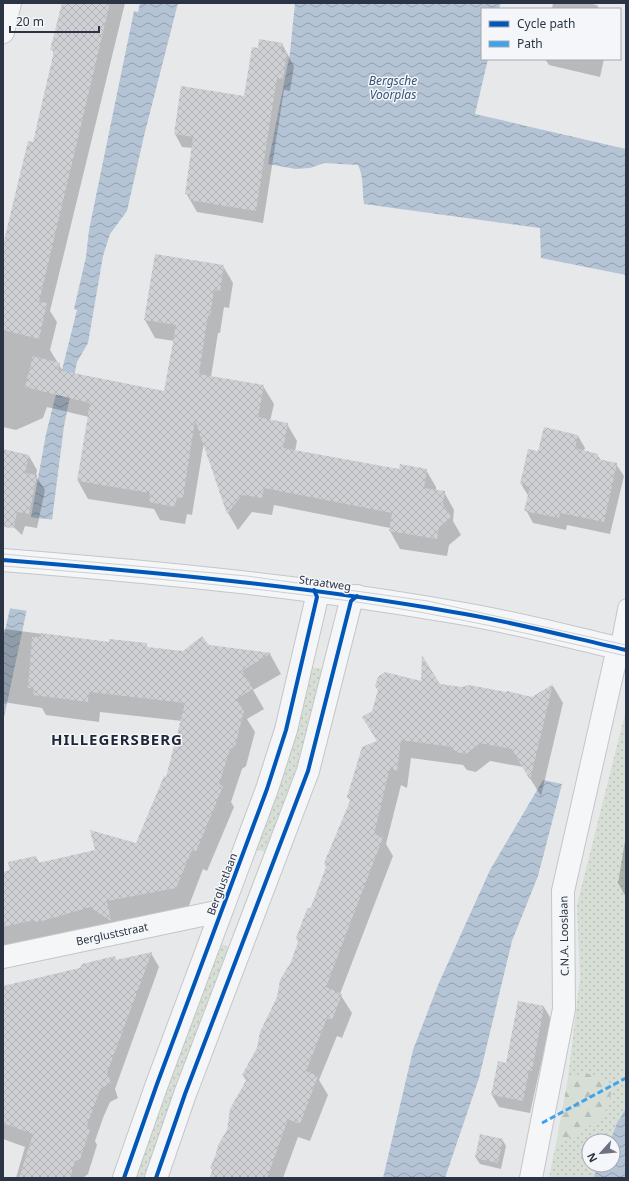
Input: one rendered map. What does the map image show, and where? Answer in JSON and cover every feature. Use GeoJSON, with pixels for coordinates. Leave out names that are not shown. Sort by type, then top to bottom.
{"type":"FeatureCollection","features":[{"type":"Feature","properties":{"kind":"street"},"geometry":{"type":"LineString","coordinates":[[3,32],[10,3]]}},
{"type":"Feature","properties":{"kind":"street","name":"Straatweg"},"geometry":{"type":"LineString","coordinates":[[11,561],[222,579],[357,596],[455,612],[622,649]]}},
{"type":"Feature","properties":{"kind":"street","name":"Berglustlaan"},"geometry":{"type":"LineString","coordinates":[[124,1178],[221,911],[267,790],[286,730],[317,597],[314,590]]}},
{"type":"Feature","properties":{"kind":"street"},"geometry":{"type":"LineString","coordinates":[[156,1178],[185,1094],[308,772],[351,601],[357,596]]}},
{"type":"Feature","properties":{"kind":"street","name":"C.N.A. Looslaan"},"geometry":{"type":"LineString","coordinates":[[531,1178],[564,1009],[563,891],[622,649]]}},
{"type":"Feature","properties":{"kind":"street","name":"Berglustlaan"},"geometry":{"type":"LineString","coordinates":[[221,911],[251,921]]}},
{"type":"Feature","properties":{"kind":"street","name":"Bergluststraat"},"geometry":{"type":"LineString","coordinates":[[3,957],[221,911]]}},
{"type":"Feature","properties":{"kind":"lane"},"geometry":{"type":"LineString","coordinates":[[622,649],[626,607]]}},
{"type":"Feature","properties":{"kind":"green space"},"geometry":{"type":"Polygon","coordinates":[[[310,667],[323,669],[311,730],[268,853],[255,849],[310,667]]]}},
{"type":"Feature","properties":{"kind":"green space"},"geometry":{"type":"Polygon","coordinates":[[[626,710],[626,1108],[613,1133],[581,1133],[581,1173],[595,1173],[593,1178],[549,1178],[556,1144],[588,1127],[584,1074],[568,1078],[580,978],[577,905],[626,710]]]}},
{"type":"Feature","properties":{"kind":"green space"},"geometry":{"type":"Polygon","coordinates":[[[219,943],[230,948],[147,1178],[133,1178],[219,943]]]}},
{"type":"Feature","properties":{"kind":"green space"},"geometry":{"type":"Polygon","coordinates":[[[584,1074],[592,1074],[602,1077],[608,1082],[611,1092],[607,1107],[603,1114],[589,1127],[556,1144],[568,1078],[584,1074]]]}},
{"type":"Feature","properties":{"kind":"water"},"geometry":{"type":"Polygon","coordinates":[[[140,3],[178,3],[144,136],[127,211],[110,234],[103,256],[88,343],[77,362],[64,426],[52,520],[46,519],[3,722],[3,639],[31,517],[46,434],[77,310],[74,309],[86,257],[89,230],[134,11],[138,12],[140,3]]]}},
{"type":"Feature","properties":{"kind":"water","name":"Bergsche Voorplas"},"geometry":{"type":"Polygon","coordinates":[[[295,3],[501,3],[499,8],[481,8],[481,60],[488,60],[475,114],[626,149],[626,275],[541,258],[540,228],[364,204],[362,179],[358,165],[324,163],[310,168],[296,169],[268,164],[290,53],[295,3]]]}},
{"type":"Feature","properties":{"kind":"water"},"geometry":{"type":"Polygon","coordinates":[[[543,780],[562,784],[538,876],[512,941],[479,1078],[445,1178],[383,1178],[413,1050],[438,985],[490,870],[543,780]]]}},
{"type":"Feature","properties":{"kind":"water"},"geometry":{"type":"Polygon","coordinates":[[[626,1108],[626,1178],[593,1178],[595,1173],[621,1173],[621,1133],[613,1133],[626,1108]]]}},
{"type":"Feature","properties":{"kind":"pier"},"geometry":{"type":"Polygon","coordinates":[[[29,517],[54,520],[47,521],[28,611],[8,608],[29,517]]]}},
{"type":"Feature","properties":{"kind":"building"},"geometry":{"type":"Polygon","coordinates":[[[62,3],[110,3],[39,302],[47,303],[39,339],[3,330],[3,245],[28,141],[33,142],[54,51],[50,50],[62,3]]]}},
{"type":"Feature","properties":{"kind":"building"},"geometry":{"type":"Polygon","coordinates":[[[259,39],[283,43],[281,52],[287,52],[283,79],[277,78],[256,211],[189,200],[190,194],[185,194],[193,137],[174,134],[181,86],[244,96],[252,47],[258,48],[259,39]]]}},
{"type":"Feature","properties":{"kind":"building"},"geometry":{"type":"Polygon","coordinates":[[[155,254],[224,265],[220,291],[214,290],[210,316],[208,315],[199,374],[264,385],[258,417],[288,423],[283,448],[399,469],[400,464],[427,469],[424,488],[445,491],[443,504],[451,517],[439,527],[437,539],[389,531],[392,513],[264,488],[262,498],[242,495],[227,514],[195,420],[183,498],[177,497],[175,507],[149,502],[150,493],[77,481],[90,403],[25,387],[33,356],[60,363],[58,370],[164,391],[176,325],[144,320],[155,254]]]}},
{"type":"Feature","properties":{"kind":"building"},"geometry":{"type":"Polygon","coordinates":[[[544,427],[578,435],[575,448],[598,454],[597,459],[617,463],[604,522],[560,513],[559,518],[524,511],[530,487],[520,484],[528,449],[538,451],[544,427]]]}},
{"type":"Feature","properties":{"kind":"building"},"geometry":{"type":"Polygon","coordinates":[[[3,449],[29,455],[25,473],[37,475],[29,514],[17,512],[14,528],[3,527],[3,449]]]}},
{"type":"Feature","properties":{"kind":"building"},"geometry":{"type":"Polygon","coordinates":[[[41,633],[109,642],[109,639],[147,643],[147,647],[183,651],[202,636],[209,645],[271,653],[242,671],[253,689],[236,699],[244,711],[235,746],[230,749],[219,784],[223,786],[196,852],[192,850],[176,888],[107,901],[111,921],[90,907],[46,920],[36,922],[34,920],[3,927],[3,872],[10,870],[8,862],[36,856],[38,863],[95,850],[90,830],[136,843],[164,776],[166,777],[185,703],[89,692],[88,702],[33,695],[34,689],[28,688],[32,637],[41,637],[41,633]]]}},
{"type":"Feature","properties":{"kind":"building"},"geometry":{"type":"Polygon","coordinates":[[[422,655],[440,684],[462,687],[469,685],[507,691],[532,697],[553,684],[530,780],[512,749],[480,743],[466,754],[456,752],[452,747],[401,740],[397,771],[390,768],[374,834],[383,837],[326,987],[342,994],[332,1020],[327,1018],[306,1071],[318,1076],[300,1124],[288,1119],[267,1178],[210,1178],[213,1170],[210,1168],[218,1145],[227,1130],[230,1109],[248,1077],[242,1075],[257,1048],[260,1032],[277,997],[280,980],[291,962],[298,942],[296,938],[307,909],[311,907],[326,867],[324,863],[350,801],[347,797],[362,747],[377,741],[362,717],[372,711],[378,690],[375,686],[378,677],[385,672],[421,681],[422,655]]]}},
{"type":"Feature","properties":{"kind":"building"},"geometry":{"type":"Polygon","coordinates":[[[152,952],[107,1073],[111,1083],[101,1088],[87,1125],[90,1130],[80,1159],[75,1161],[70,1178],[19,1178],[33,1134],[3,1123],[3,986],[80,968],[82,964],[115,956],[116,960],[152,952]]]}},
{"type":"Feature","properties":{"kind":"building"},"geometry":{"type":"Polygon","coordinates":[[[518,1001],[544,1006],[532,1071],[529,1071],[523,1101],[491,1095],[498,1061],[506,1063],[518,1001]]]}},
{"type":"Feature","properties":{"kind":"building"},"geometry":{"type":"Polygon","coordinates":[[[480,1134],[503,1139],[498,1163],[475,1158],[480,1134]]]}},
{"type":"Feature","properties":{"kind":"tram line"},"geometry":{"type":"LineString","coordinates":[[3,554],[247,576],[428,601],[626,645]]}},
{"type":"Feature","properties":{"kind":"tram line"},"geometry":{"type":"LineString","coordinates":[[3,566],[264,590],[385,606],[523,633],[626,656]]}},
{"type":"Feature","properties":{"kind":"marked path"},"geometry":{"type":"LineString","coordinates":[[542,1123],[626,1078]]}},
{"type":"Feature","properties":{"kind":"cycle path"},"geometry":{"type":"LineString","coordinates":[[3,560],[285,587],[397,603],[518,625],[626,650]]}},
{"type":"Feature","properties":{"kind":"cycle path"},"geometry":{"type":"LineString","coordinates":[[124,1178],[157,1084],[267,789],[286,730],[317,597],[314,590]]}},
{"type":"Feature","properties":{"kind":"cycle path"},"geometry":{"type":"LineString","coordinates":[[156,1178],[185,1094],[308,771],[351,601],[357,596]]}},
{"type":"Feature","properties":{"kind":"district","name":"HILLEGERSBERG"},"geometry":{"type":"Point","coordinates":[117,740]}}]}
